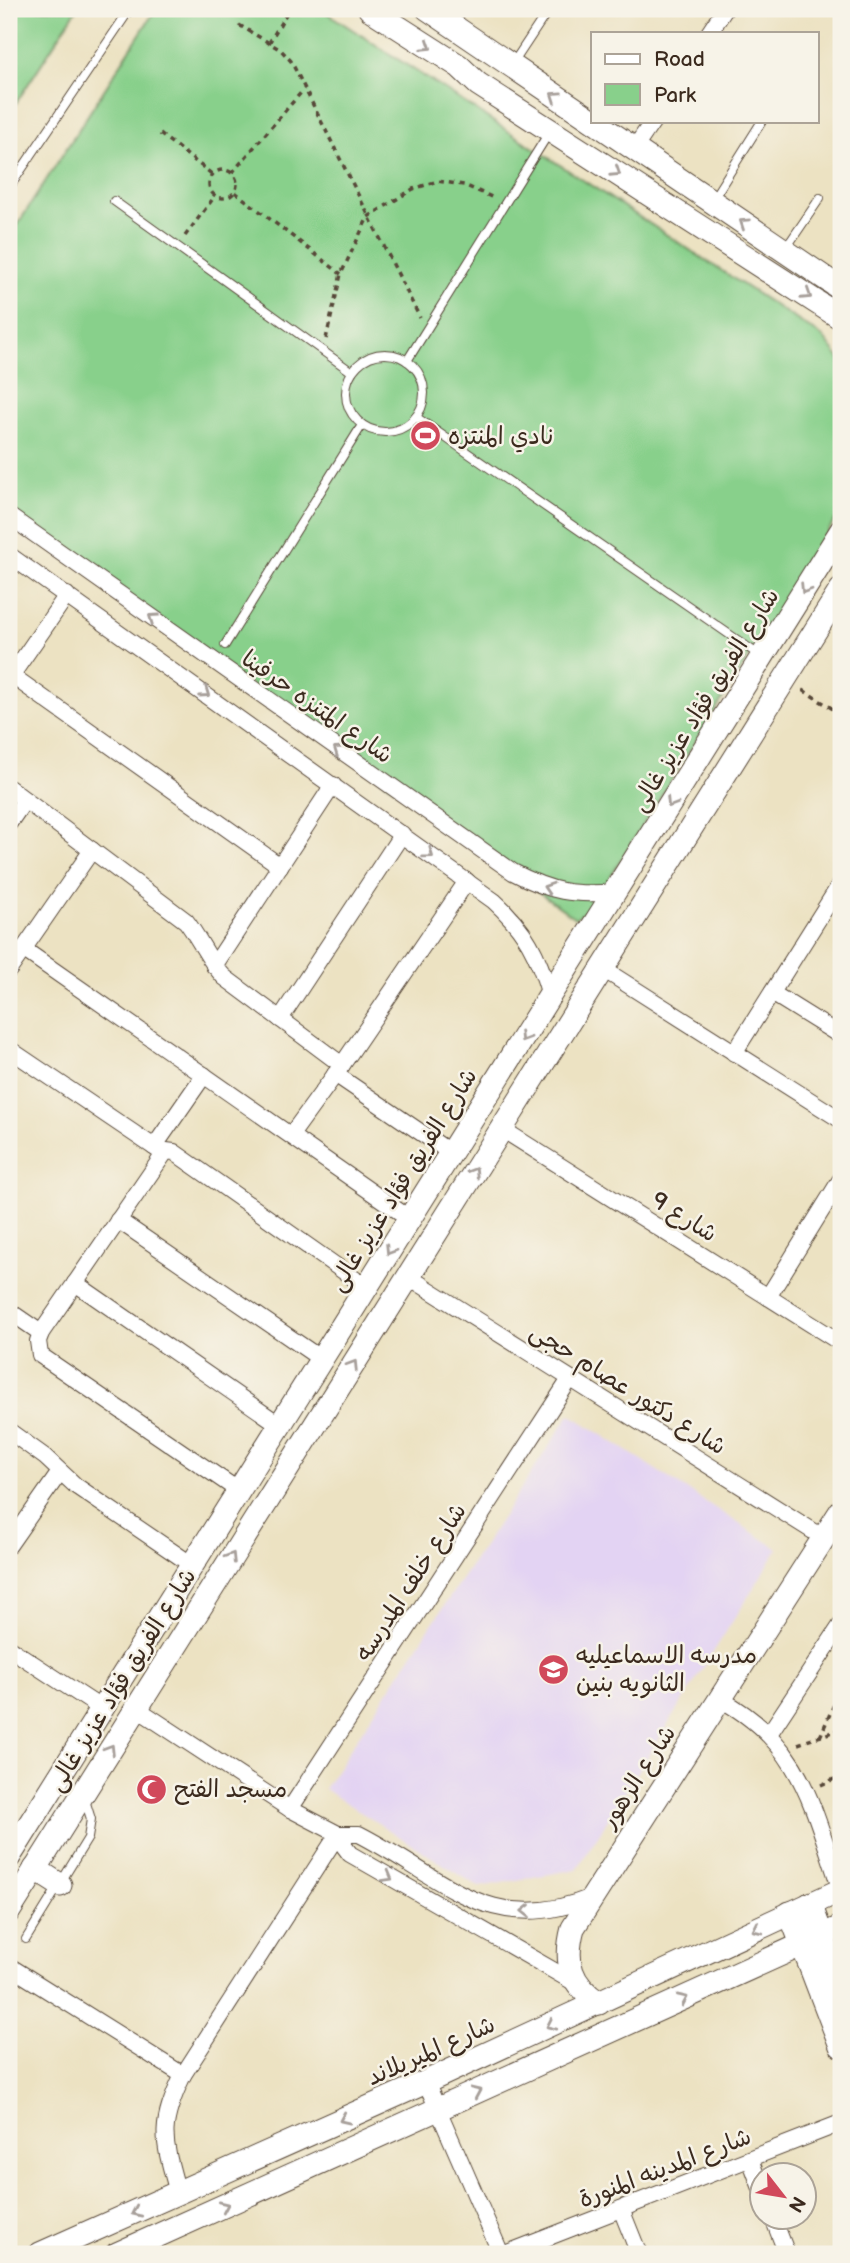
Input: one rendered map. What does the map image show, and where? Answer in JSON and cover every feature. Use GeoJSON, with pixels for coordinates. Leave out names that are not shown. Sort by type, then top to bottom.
{"type":"FeatureCollection","features":[{"type":"Feature","properties":{"kind":"street"},"geometry":{"type":"LineString","coordinates":[[370,9],[459,66],[478,84],[841,318]]}},
{"type":"Feature","properties":{"kind":"street"},"geometry":{"type":"LineString","coordinates":[[430,9],[591,120]]}},
{"type":"Feature","properties":{"kind":"street"},"geometry":{"type":"LineString","coordinates":[[710,32],[725,9]]}},
{"type":"Feature","properties":{"kind":"street"},"geometry":{"type":"LineString","coordinates":[[478,84],[504,61]]}},
{"type":"Feature","properties":{"kind":"street"},"geometry":{"type":"LineString","coordinates":[[594,122],[841,289]]}},
{"type":"Feature","properties":{"kind":"street"},"geometry":{"type":"LineString","coordinates":[[634,149],[652,122]]}},
{"type":"Feature","properties":{"kind":"street"},"geometry":{"type":"LineString","coordinates":[[666,204],[680,180]]}},
{"type":"Feature","properties":{"kind":"street","name":"شارع المتنزه حرفينا"},"geometry":{"type":"LineString","coordinates":[[9,516],[358,783],[532,882],[573,894],[615,892]]}},
{"type":"Feature","properties":{"kind":"street","name":"شارع الفريق فؤاد عزيز غالى"},"geometry":{"type":"LineString","coordinates":[[10,1854],[841,531]]}},
{"type":"Feature","properties":{"kind":"street","name":"شارع المتنزه حرفينا"},"geometry":{"type":"LineString","coordinates":[[9,555],[333,785],[358,783]]}},
{"type":"Feature","properties":{"kind":"street","name":"شارع الفريق فؤاد عزيز غالى"},"geometry":{"type":"LineString","coordinates":[[9,1911],[841,590]]}},
{"type":"Feature","properties":{"kind":"street"},"geometry":{"type":"LineString","coordinates":[[67,595],[10,677],[280,866]]}},
{"type":"Feature","properties":{"kind":"street"},"geometry":{"type":"LineString","coordinates":[[769,648],[802,655]]}},
{"type":"Feature","properties":{"kind":"street"},"geometry":{"type":"LineString","coordinates":[[694,766],[721,782]]}},
{"type":"Feature","properties":{"kind":"street","name":"شارع المتنزه حرفينا"},"geometry":{"type":"LineString","coordinates":[[358,783],[402,834],[494,901],[521,928],[539,960],[550,995]]}},
{"type":"Feature","properties":{"kind":"street"},"geometry":{"type":"LineString","coordinates":[[214,966],[333,785]]}},
{"type":"Feature","properties":{"kind":"street"},"geometry":{"type":"LineString","coordinates":[[9,788],[186,921],[214,966],[234,985],[280,1019],[338,1069],[451,1153]]}},
{"type":"Feature","properties":{"kind":"street"},"geometry":{"type":"LineString","coordinates":[[9,823],[25,800]]}},
{"type":"Feature","properties":{"kind":"street"},"geometry":{"type":"LineString","coordinates":[[280,1019],[402,834]]}},
{"type":"Feature","properties":{"kind":"street"},"geometry":{"type":"LineString","coordinates":[[9,970],[92,850]]}},
{"type":"Feature","properties":{"kind":"street"},"geometry":{"type":"LineString","coordinates":[[291,1135],[467,881]]}},
{"type":"Feature","properties":{"kind":"street"},"geometry":{"type":"LineString","coordinates":[[734,1053],[841,883]]}},
{"type":"Feature","properties":{"kind":"street"},"geometry":{"type":"LineString","coordinates":[[23,949],[410,1219]]}},
{"type":"Feature","properties":{"kind":"street"},"geometry":{"type":"LineString","coordinates":[[603,969],[841,1120]]}},
{"type":"Feature","properties":{"kind":"street"},"geometry":{"type":"LineString","coordinates":[[772,993],[841,1036]]}},
{"type":"Feature","properties":{"kind":"street"},"geometry":{"type":"LineString","coordinates":[[11,1055],[158,1150],[171,1150],[366,1287]]}},
{"type":"Feature","properties":{"kind":"street"},"geometry":{"type":"LineString","coordinates":[[204,1074],[118,1220],[38,1341],[40,1355],[239,1491]]}},
{"type":"Feature","properties":{"kind":"street","name":"شارع 9"},"geometry":{"type":"LineString","coordinates":[[502,1129],[841,1343]]}},
{"type":"Feature","properties":{"kind":"street"},"geometry":{"type":"LineString","coordinates":[[768,1297],[841,1179]]}},
{"type":"Feature","properties":{"kind":"street"},"geometry":{"type":"LineString","coordinates":[[118,1220],[321,1359]]}},
{"type":"Feature","properties":{"kind":"street","name":"شارع دكتور عصام حجى"},"geometry":{"type":"LineString","coordinates":[[409,1277],[824,1538]]}},
{"type":"Feature","properties":{"kind":"street"},"geometry":{"type":"LineString","coordinates":[[75,1283],[286,1416],[316,1422]]}},
{"type":"Feature","properties":{"kind":"street"},"geometry":{"type":"LineString","coordinates":[[9,1311],[41,1333]]}},
{"type":"Feature","properties":{"kind":"street","name":"شارع خلف المدرسه"},"geometry":{"type":"LineString","coordinates":[[290,1809],[570,1379]]}},
{"type":"Feature","properties":{"kind":"street"},"geometry":{"type":"LineString","coordinates":[[9,1431],[45,1457],[76,1486],[192,1565]]}},
{"type":"Feature","properties":{"kind":"street"},"geometry":{"type":"LineString","coordinates":[[11,1539],[60,1472]]}},
{"type":"Feature","properties":{"kind":"street","name":"شارع الزهور"},"geometry":{"type":"LineString","coordinates":[[577,1984],[570,1966],[568,1947],[573,1928],[841,1511]]}},
{"type":"Feature","properties":{"kind":"street"},"geometry":{"type":"LineString","coordinates":[[769,1734],[841,1625]]}},
{"type":"Feature","properties":{"kind":"street"},"geometry":{"type":"LineString","coordinates":[[9,1648],[102,1709]]}},
{"type":"Feature","properties":{"kind":"street"},"geometry":{"type":"LineString","coordinates":[[720,1699],[754,1720],[783,1750],[795,1767],[841,1890]]}},
{"type":"Feature","properties":{"kind":"street"},"geometry":{"type":"LineString","coordinates":[[136,1708],[290,1809],[338,1834],[359,1835],[459,1894],[490,1907],[512,1911],[555,1909],[592,1897]]}},
{"type":"Feature","properties":{"kind":"street"},"geometry":{"type":"LineString","coordinates":[[43,1801],[53,1813],[68,1816]]}},
{"type":"Feature","properties":{"kind":"street"},"geometry":{"type":"LineString","coordinates":[[338,1834],[350,1854],[577,1984],[599,2003]]}},
{"type":"Feature","properties":{"kind":"street"},"geometry":{"type":"LineString","coordinates":[[178,2193],[165,2146],[165,2124],[170,2103],[183,2075],[338,1834]]}},
{"type":"Feature","properties":{"kind":"street"},"geometry":{"type":"LineString","coordinates":[[10,1854],[17,1848],[29,1849],[37,1857],[37,1866],[60,1885]]}},
{"type":"Feature","properties":{"kind":"street","name":"شارع الميريلاند"},"geometry":{"type":"LineString","coordinates":[[40,2254],[426,2082],[841,1890]]}},
{"type":"Feature","properties":{"kind":"street"},"geometry":{"type":"LineString","coordinates":[[476,1927],[490,1907]]}},
{"type":"Feature","properties":{"kind":"street"},"geometry":{"type":"LineString","coordinates":[[555,1909],[573,1928]]}},
{"type":"Feature","properties":{"kind":"street"},"geometry":{"type":"LineString","coordinates":[[800,1909],[822,1936],[841,1984]]}},
{"type":"Feature","properties":{"kind":"street"},"geometry":{"type":"LineString","coordinates":[[822,1936],[841,2046]]}},
{"type":"Feature","properties":{"kind":"street"},"geometry":{"type":"LineString","coordinates":[[117,2254],[152,2247],[438,2110],[822,1936]]}},
{"type":"Feature","properties":{"kind":"street"},"geometry":{"type":"LineString","coordinates":[[9,1966],[183,2075]]}},
{"type":"Feature","properties":{"kind":"street"},"geometry":{"type":"LineString","coordinates":[[426,2082],[503,2254]]}},
{"type":"Feature","properties":{"kind":"street","name":"شارع المدينه المنورة"},"geometry":{"type":"LineString","coordinates":[[503,2254],[841,2123]]}},
{"type":"Feature","properties":{"kind":"street"},"geometry":{"type":"LineString","coordinates":[[621,2209],[639,2254]]}},
{"type":"Feature","properties":{"kind":"street"},"geometry":{"type":"LineString","coordinates":[[779,2232],[787,2254]]}},
{"type":"Feature","properties":{"kind":"lane"},"geometry":{"type":"LineString","coordinates":[[9,188],[130,9]]}},
{"type":"Feature","properties":{"kind":"lane"},"geometry":{"type":"LineString","coordinates":[[504,61],[549,9]]}},
{"type":"Feature","properties":{"kind":"lane"},"geometry":{"type":"LineString","coordinates":[[711,201],[761,122]]}},
{"type":"Feature","properties":{"kind":"lane"},"geometry":{"type":"LineString","coordinates":[[407,360],[550,130]]}},
{"type":"Feature","properties":{"kind":"lane"},"geometry":{"type":"LineString","coordinates":[[785,250],[820,198]]}},
{"type":"Feature","properties":{"kind":"lane"},"geometry":{"type":"LineString","coordinates":[[114,201],[352,372]]}},
{"type":"Feature","properties":{"kind":"lane"},"geometry":{"type":"LineString","coordinates":[[383,354],[396,355],[407,360],[423,381],[425,393],[423,406],[416,417],[408,426],[397,431],[373,431],[362,425],[350,410],[347,401],[348,381],[352,372],[360,363],[383,354]]}},
{"type":"Feature","properties":{"kind":"lane"},"geometry":{"type":"LineString","coordinates":[[416,417],[769,648]]}},
{"type":"Feature","properties":{"kind":"lane"},"geometry":{"type":"LineString","coordinates":[[225,645],[362,425]]}},
{"type":"Feature","properties":{"kind":"lane"},"geometry":{"type":"LineString","coordinates":[[26,1939],[84,1846],[90,1828],[89,1809],[82,1793]]}},
{"type":"Feature","properties":{"kind":"path"},"geometry":{"type":"LineString","coordinates":[[268,43],[289,9]]}},
{"type":"Feature","properties":{"kind":"path"},"geometry":{"type":"LineString","coordinates":[[239,25],[291,61],[426,330]]}},
{"type":"Feature","properties":{"kind":"path"},"geometry":{"type":"LineString","coordinates":[[232,173],[304,89]]}},
{"type":"Feature","properties":{"kind":"path"},"geometry":{"type":"LineString","coordinates":[[160,134],[213,175]]}},
{"type":"Feature","properties":{"kind":"path"},"geometry":{"type":"LineString","coordinates":[[215,196],[210,187],[213,175],[221,171],[232,173]]}},
{"type":"Feature","properties":{"kind":"path"},"geometry":{"type":"LineString","coordinates":[[215,196],[226,198],[234,192],[237,182],[232,173]]}},
{"type":"Feature","properties":{"kind":"path"},"geometry":{"type":"LineString","coordinates":[[323,352],[341,274],[368,217],[413,189],[438,181],[464,185],[506,203]]}},
{"type":"Feature","properties":{"kind":"path"},"geometry":{"type":"LineString","coordinates":[[234,192],[341,274]]}},
{"type":"Feature","properties":{"kind":"path"},"geometry":{"type":"LineString","coordinates":[[177,246],[215,196]]}},
{"type":"Feature","properties":{"kind":"path"},"geometry":{"type":"LineString","coordinates":[[786,679],[841,714]]}},
{"type":"Feature","properties":{"kind":"path"},"geometry":{"type":"LineString","coordinates":[[820,1737],[841,1688]]}},
{"type":"Feature","properties":{"kind":"path"},"geometry":{"type":"LineString","coordinates":[[783,1750],[841,1729]]}},
{"type":"Feature","properties":{"kind":"path"},"geometry":{"type":"LineString","coordinates":[[806,1792],[841,1776]]}},
{"type":"Feature","properties":{"kind":"shaded area","name":"مدرسه الاسماعيليه الثانويه بنين"},"geometry":{"type":"Polygon","coordinates":[[[570,1414],[778,1549],[577,1869],[479,1887],[324,1789],[570,1414]]]}},
{"type":"Feature","properties":{"kind":"green space"},"geometry":{"type":"Polygon","coordinates":[[[9,9],[77,9],[12,109],[9,107],[9,9]]]}},
{"type":"Feature","properties":{"kind":"green space","name":"نادي المنتزه"},"geometry":{"type":"Polygon","coordinates":[[[156,9],[321,9],[823,337],[841,360],[841,511],[599,895],[589,909],[575,918],[9,511],[9,238],[156,9]]]}},
{"type":"Feature","properties":{"kind":"place","name":"نادي المنتزه"},"geometry":{"type":"Point","coordinates":[425,436]}},
{"type":"Feature","properties":{"kind":"place","name":"مدرسه الاسماعيليه الثانويه بنين"},"geometry":{"type":"Point","coordinates":[553,1669]}},
{"type":"Feature","properties":{"kind":"place","name":"مسجد الفتح"},"geometry":{"type":"Point","coordinates":[151,1789]}}]}
